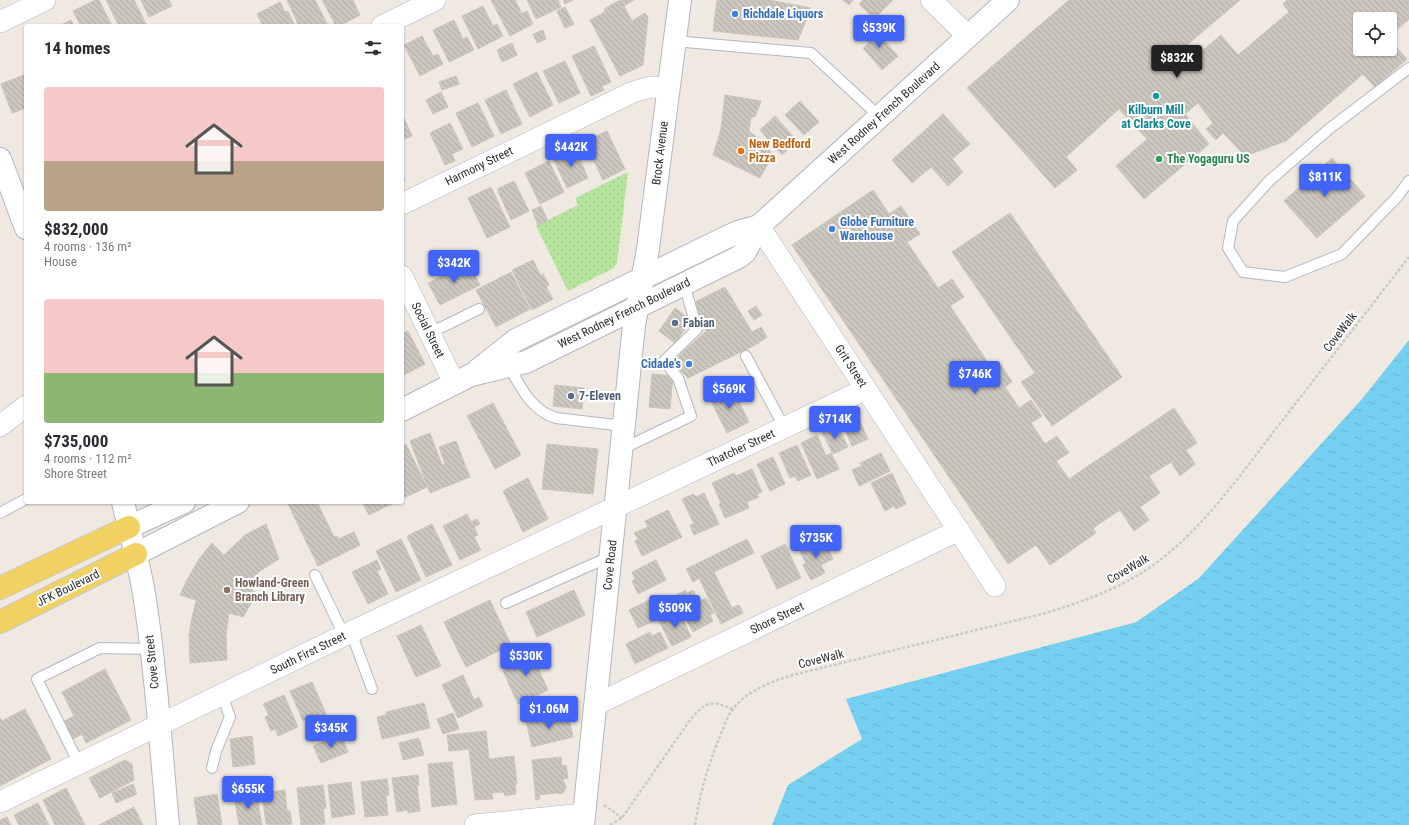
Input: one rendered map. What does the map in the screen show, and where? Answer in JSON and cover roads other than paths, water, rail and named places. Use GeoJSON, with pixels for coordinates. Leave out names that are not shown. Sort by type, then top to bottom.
{"type":"FeatureCollection","features":[{"type":"Feature","properties":{"kind":"main road","name":"Brock Avenue"},"geometry":{"type":"LineString","coordinates":[[639,306],[649,244],[680,0]]}},
{"type":"Feature","properties":{"kind":"main road","name":"West Rodney French Boulevard"},"geometry":{"type":"LineString","coordinates":[[463,379],[526,362],[732,260],[744,252],[759,226],[1008,0]]}},
{"type":"Feature","properties":{"kind":"main road"},"geometry":{"type":"LineString","coordinates":[[0,159],[22,203],[24,216]]}},
{"type":"Feature","properties":{"kind":"main road","name":"West Rodney French Boulevard"},"geometry":{"type":"LineString","coordinates":[[404,409],[463,379],[516,340],[732,235],[759,226]]}},
{"type":"Feature","properties":{"kind":"main road","name":"Cove Road"},"geometry":{"type":"LineString","coordinates":[[583,819],[634,325],[639,306]]}},
{"type":"Feature","properties":{"kind":"main road","name":"Cove Street"},"geometry":{"type":"LineString","coordinates":[[123,504],[144,594],[151,649],[168,825]]}},
{"type":"Feature","properties":{"kind":"main road"},"geometry":{"type":"LineString","coordinates":[[0,588],[180,504]]}},
{"type":"Feature","properties":{"kind":"main road"},"geometry":{"type":"LineString","coordinates":[[136,554],[234,504]]}},
{"type":"Feature","properties":{"kind":"main road","name":"JFK Boulevard"},"geometry":{"type":"LineString","coordinates":[[0,622],[136,554]]}},
{"type":"Feature","properties":{"kind":"street"},"geometry":{"type":"LineString","coordinates":[[0,22],[45,0]]}},
{"type":"Feature","properties":{"kind":"street"},"geometry":{"type":"LineString","coordinates":[[386,24],[435,0]]}},
{"type":"Feature","properties":{"kind":"street"},"geometry":{"type":"LineString","coordinates":[[931,0],[968,36]]}},
{"type":"Feature","properties":{"kind":"street","name":"Harmony Street"},"geometry":{"type":"LineString","coordinates":[[404,203],[633,92],[651,87],[668,88]]}},
{"type":"Feature","properties":{"kind":"street","name":"Grit Street"},"geometry":{"type":"LineString","coordinates":[[759,226],[995,586]]}},
{"type":"Feature","properties":{"kind":"street","name":"Social Street"},"geometry":{"type":"LineString","coordinates":[[404,280],[430,333],[463,379]]}},
{"type":"Feature","properties":{"kind":"street","name":"Thatcher Street"},"geometry":{"type":"LineString","coordinates":[[616,506],[866,389]]}},
{"type":"Feature","properties":{"kind":"street"},"geometry":{"type":"LineString","coordinates":[[0,426],[24,408]]}},
{"type":"Feature","properties":{"kind":"street","name":"South First Street"},"geometry":{"type":"LineString","coordinates":[[0,802],[616,506]]}},
{"type":"Feature","properties":{"kind":"street","name":"Shore Street"},"geometry":{"type":"LineString","coordinates":[[595,705],[959,530]]}},
{"type":"Feature","properties":{"kind":"street"},"geometry":{"type":"LineString","coordinates":[[475,825],[583,819]]}},
{"type":"Feature","properties":{"kind":"lane"},"geometry":{"type":"LineString","coordinates":[[674,41],[811,53],[880,117]]}},
{"type":"Feature","properties":{"kind":"lane"},"geometry":{"type":"LineString","coordinates":[[1409,68],[1329,129],[1269,181],[1233,221],[1228,248],[1243,272],[1285,278],[1342,254],[1397,197],[1409,181]]}},
{"type":"Feature","properties":{"kind":"lane"},"geometry":{"type":"LineString","coordinates":[[622,448],[691,416],[678,378],[664,361],[697,329],[684,284]]}},
{"type":"Feature","properties":{"kind":"lane"},"geometry":{"type":"LineString","coordinates":[[430,333],[480,309]]}},
{"type":"Feature","properties":{"kind":"lane"},"geometry":{"type":"LineString","coordinates":[[746,356],[784,428]]}},
{"type":"Feature","properties":{"kind":"lane"},"geometry":{"type":"LineString","coordinates":[[509,366],[526,395],[536,407],[545,414],[556,418],[624,426]]}},
{"type":"Feature","properties":{"kind":"lane"},"geometry":{"type":"LineString","coordinates":[[0,513],[24,500]]}},
{"type":"Feature","properties":{"kind":"lane"},"geometry":{"type":"LineString","coordinates":[[506,603],[610,556]]}},
{"type":"Feature","properties":{"kind":"lane"},"geometry":{"type":"LineString","coordinates":[[316,574],[348,634],[372,689]]}},
{"type":"Feature","properties":{"kind":"lane"},"geometry":{"type":"LineString","coordinates":[[79,764],[37,679],[100,648],[151,649]]}},
{"type":"Feature","properties":{"kind":"lane"},"geometry":{"type":"LineString","coordinates":[[212,768],[216,751],[230,717],[222,695]]}},
{"type":"Feature","properties":{"kind":"water"},"geometry":{"type":"Polygon","coordinates":[[[1409,336],[1409,825],[772,825],[788,785],[862,739],[846,699],[1136,622],[1199,578],[1409,336]]]}},
{"type":"Feature","properties":{"kind":"place","name":"Richdale Liquors"},"geometry":{"type":"Point","coordinates":[735,14]}},
{"type":"Feature","properties":{"kind":"place","name":"Kilburn Mill at Clarks Cove"},"geometry":{"type":"Point","coordinates":[1156,96]}},
{"type":"Feature","properties":{"kind":"place","name":"New Bedford Pizza"},"geometry":{"type":"Point","coordinates":[741,151]}},
{"type":"Feature","properties":{"kind":"place","name":"The Yogaguru US"},"geometry":{"type":"Point","coordinates":[1159,159]}},
{"type":"Feature","properties":{"kind":"place","name":"Globe Furniture Warehouse"},"geometry":{"type":"Point","coordinates":[832,229]}},
{"type":"Feature","properties":{"kind":"place","name":"Fabian"},"geometry":{"type":"Point","coordinates":[675,323]}},
{"type":"Feature","properties":{"kind":"place","name":"Cidade's"},"geometry":{"type":"Point","coordinates":[689,364]}},
{"type":"Feature","properties":{"kind":"place","name":"7-Eleven"},"geometry":{"type":"Point","coordinates":[571,396]}},
{"type":"Feature","properties":{"kind":"place","name":"Howland-Green Branch Library"},"geometry":{"type":"Point","coordinates":[227,590]}}]}
